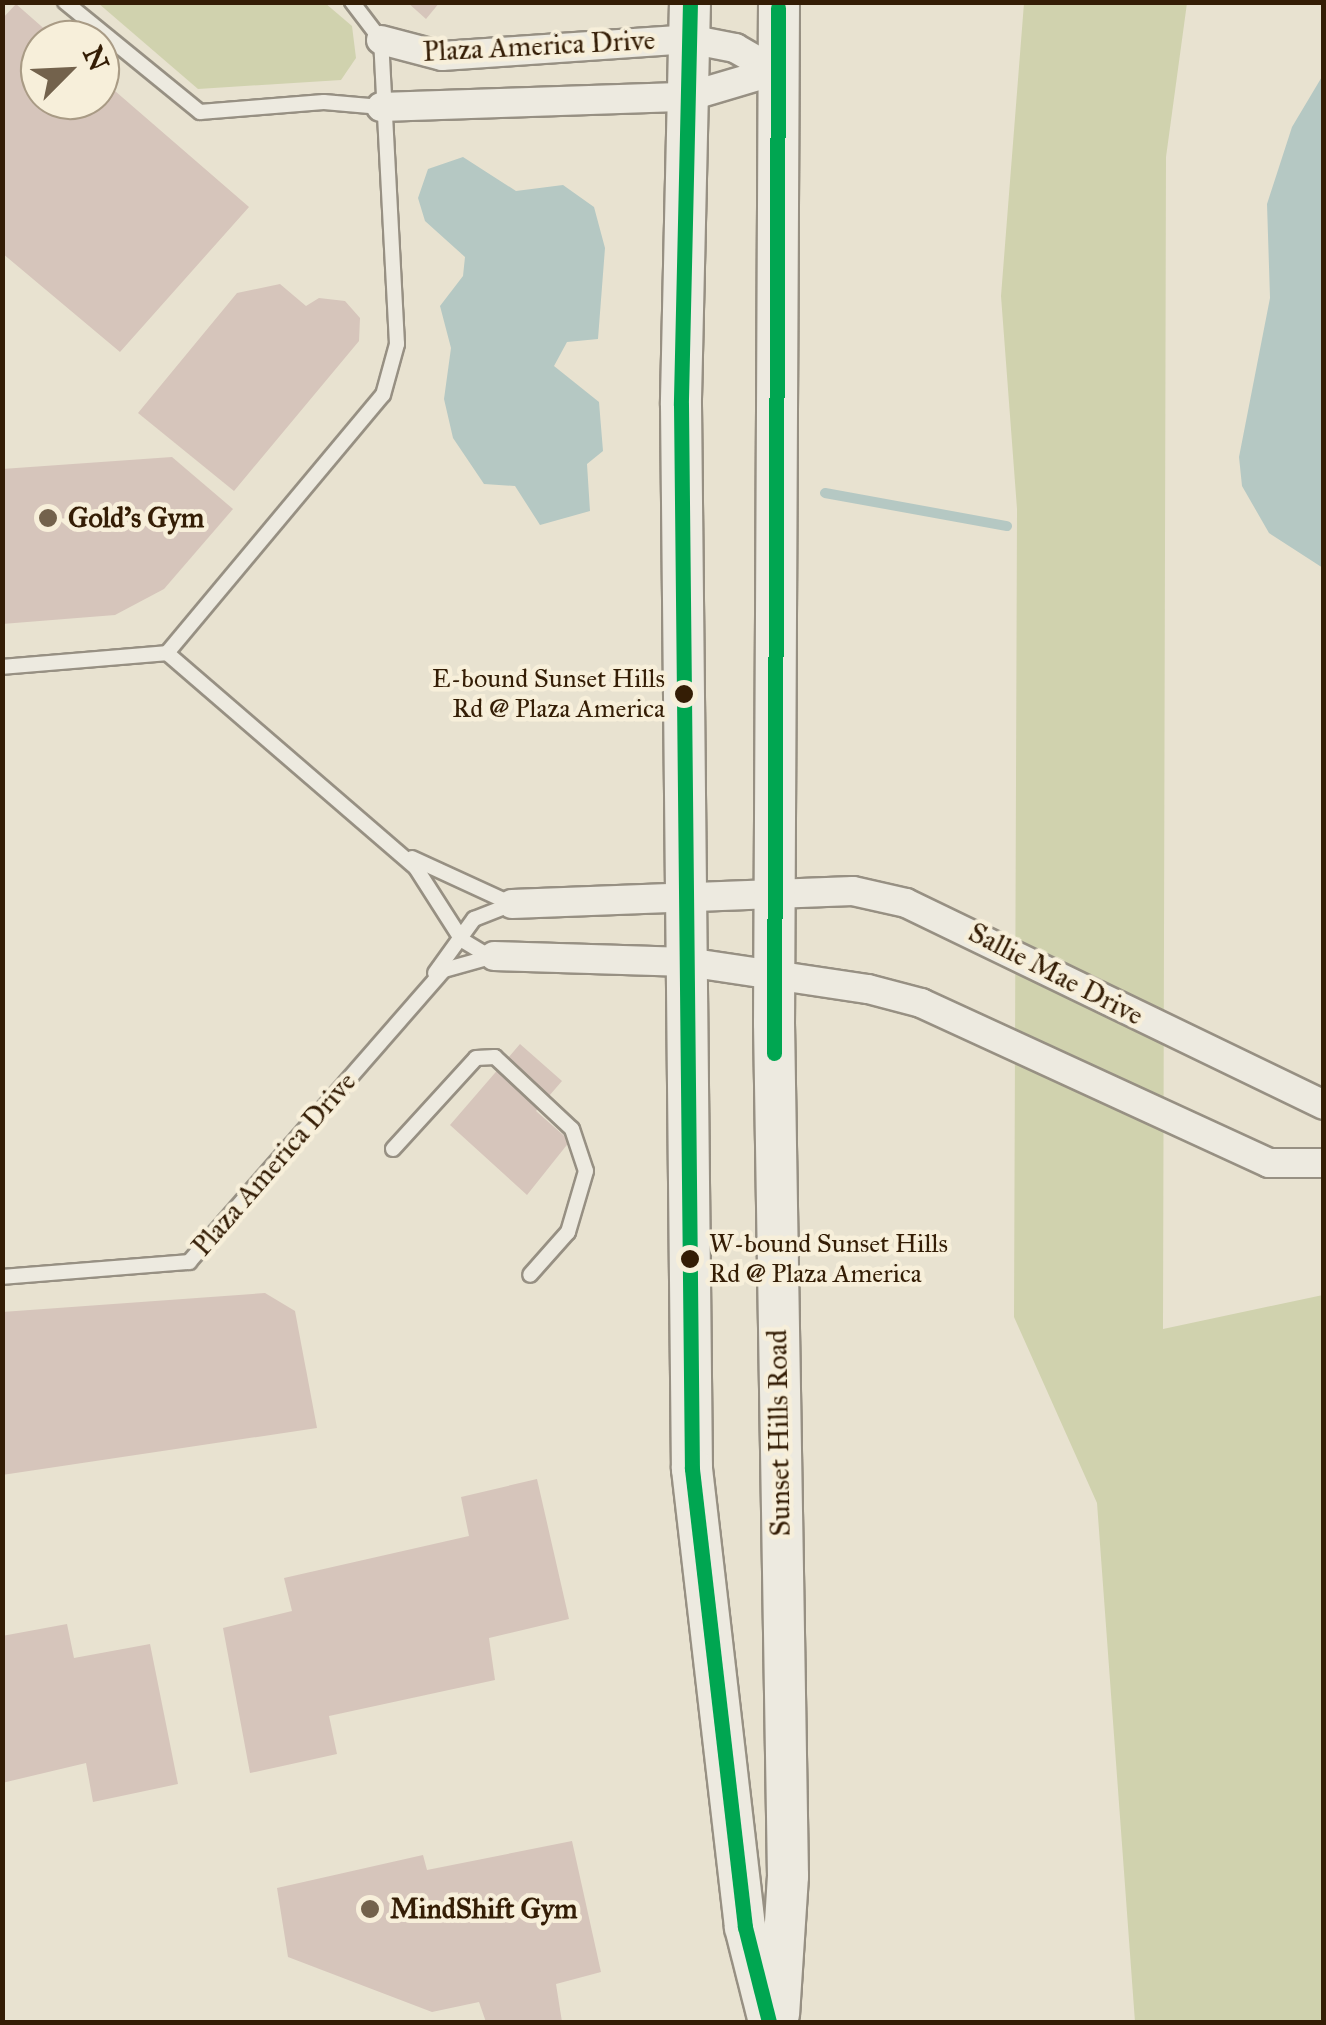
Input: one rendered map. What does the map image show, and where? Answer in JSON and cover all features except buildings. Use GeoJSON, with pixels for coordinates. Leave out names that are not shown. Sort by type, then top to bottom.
{"type":"FeatureCollection","features":[{"type":"Feature","properties":{"kind":"main road","name":"Sunset Hills Road"},"geometry":{"type":"LineString","coordinates":[[778,2022],[788,1876],[774,972],[775,70],[779,2]]}},
{"type":"Feature","properties":{"kind":"main road"},"geometry":{"type":"LineString","coordinates":[[690,21],[685,900],[692,1470],[745,1927],[770,2022]]}},
{"type":"Feature","properties":{"kind":"street","name":"Plaza America Drive"},"geometry":{"type":"LineString","coordinates":[[381,40],[442,56],[690,21],[775,70]]}},
{"type":"Feature","properties":{"kind":"street","name":"Plaza America Drive"},"geometry":{"type":"LineString","coordinates":[[381,107],[687,98],[775,70]]}},
{"type":"Feature","properties":{"kind":"street","name":"Sallie Mae Drive"},"geometry":{"type":"LineString","coordinates":[[512,904],[853,891],[906,903],[1324,1105]]}},
{"type":"Feature","properties":{"kind":"street"},"geometry":{"type":"LineString","coordinates":[[494,956],[687,962],[774,972],[921,1003],[1062,1072],[1268,1163],[1324,1163]]}},
{"type":"Feature","properties":{"kind":"lane","name":"Plaza America Drive"},"geometry":{"type":"LineString","coordinates":[[65,2],[200,112],[324,102],[381,107]]}},
{"type":"Feature","properties":{"kind":"lane"},"geometry":{"type":"LineString","coordinates":[[2,668],[166,653],[383,396],[397,344],[381,107],[381,40],[352,2]]}},
{"type":"Feature","properties":{"kind":"lane"},"geometry":{"type":"LineString","coordinates":[[166,653],[397,852],[458,935],[494,956]]}},
{"type":"Feature","properties":{"kind":"lane"},"geometry":{"type":"LineString","coordinates":[[397,852],[512,904]]}},
{"type":"Feature","properties":{"kind":"lane"},"geometry":{"type":"LineString","coordinates":[[426,989],[458,935],[485,910],[512,904]]}},
{"type":"Feature","properties":{"kind":"lane"},"geometry":{"type":"LineString","coordinates":[[426,989],[453,963],[494,956]]}},
{"type":"Feature","properties":{"kind":"lane","name":"Plaza America Drive"},"geometry":{"type":"LineString","coordinates":[[2,1277],[189,1262],[426,989]]}},
{"type":"Feature","properties":{"kind":"lane"},"geometry":{"type":"LineString","coordinates":[[393,1150],[476,1058],[495,1057],[572,1129],[586,1171],[568,1232],[530,1275]]}},
{"type":"Feature","properties":{"kind":"green space"},"geometry":{"type":"Polygon","coordinates":[[[98,3],[325,3],[352,26],[356,58],[341,80],[198,89],[98,3]]]}},
{"type":"Feature","properties":{"kind":"green space"},"geometry":{"type":"Polygon","coordinates":[[[1024,3],[1187,3],[1166,157],[1163,1329],[1323,1295],[1323,2022],[1135,2022],[1097,1503],[1014,1317],[1017,509],[1001,296],[1024,3]]]}},
{"type":"Feature","properties":{"kind":"shaded area"},"geometry":{"type":"Polygon","coordinates":[[[1323,75],[1324,568],[1269,533],[1242,486],[1239,457],[1270,298],[1267,204],[1292,127],[1323,75]]]}},
{"type":"Feature","properties":{"kind":"shaded area"},"geometry":{"type":"Polygon","coordinates":[[[463,157],[516,191],[563,185],[594,207],[605,248],[598,339],[567,342],[554,366],[599,402],[603,451],[587,464],[590,511],[540,525],[515,486],[484,484],[453,438],[444,399],[451,348],[440,306],[463,276],[465,257],[425,221],[418,198],[428,169],[463,157]]]}},
{"type":"Feature","properties":{"kind":"waterway"},"geometry":{"type":"LineString","coordinates":[[825,493],[1007,526]]}},
{"type":"Feature","properties":{"kind":"transit line"},"geometry":{"type":"LineString","coordinates":[[690,2],[681,405],[692,1469],[745,1927],[769,2022]]}},
{"type":"Feature","properties":{"kind":"transit line"},"geometry":{"type":"LineString","coordinates":[[774,1053],[778,8]]}},
{"type":"Feature","properties":{"kind":"place","name":"Gold's Gym"},"geometry":{"type":"Point","coordinates":[48,518]}},
{"type":"Feature","properties":{"kind":"place","name":"E-bound Sunset Hills Rd @ Plaza America"},"geometry":{"type":"Point","coordinates":[684,694]}},
{"type":"Feature","properties":{"kind":"place","name":"W-bound Sunset Hills Rd @ Plaza America"},"geometry":{"type":"Point","coordinates":[690,1259]}},
{"type":"Feature","properties":{"kind":"place","name":"MindShift Gym"},"geometry":{"type":"Point","coordinates":[370,1909]}}]}
